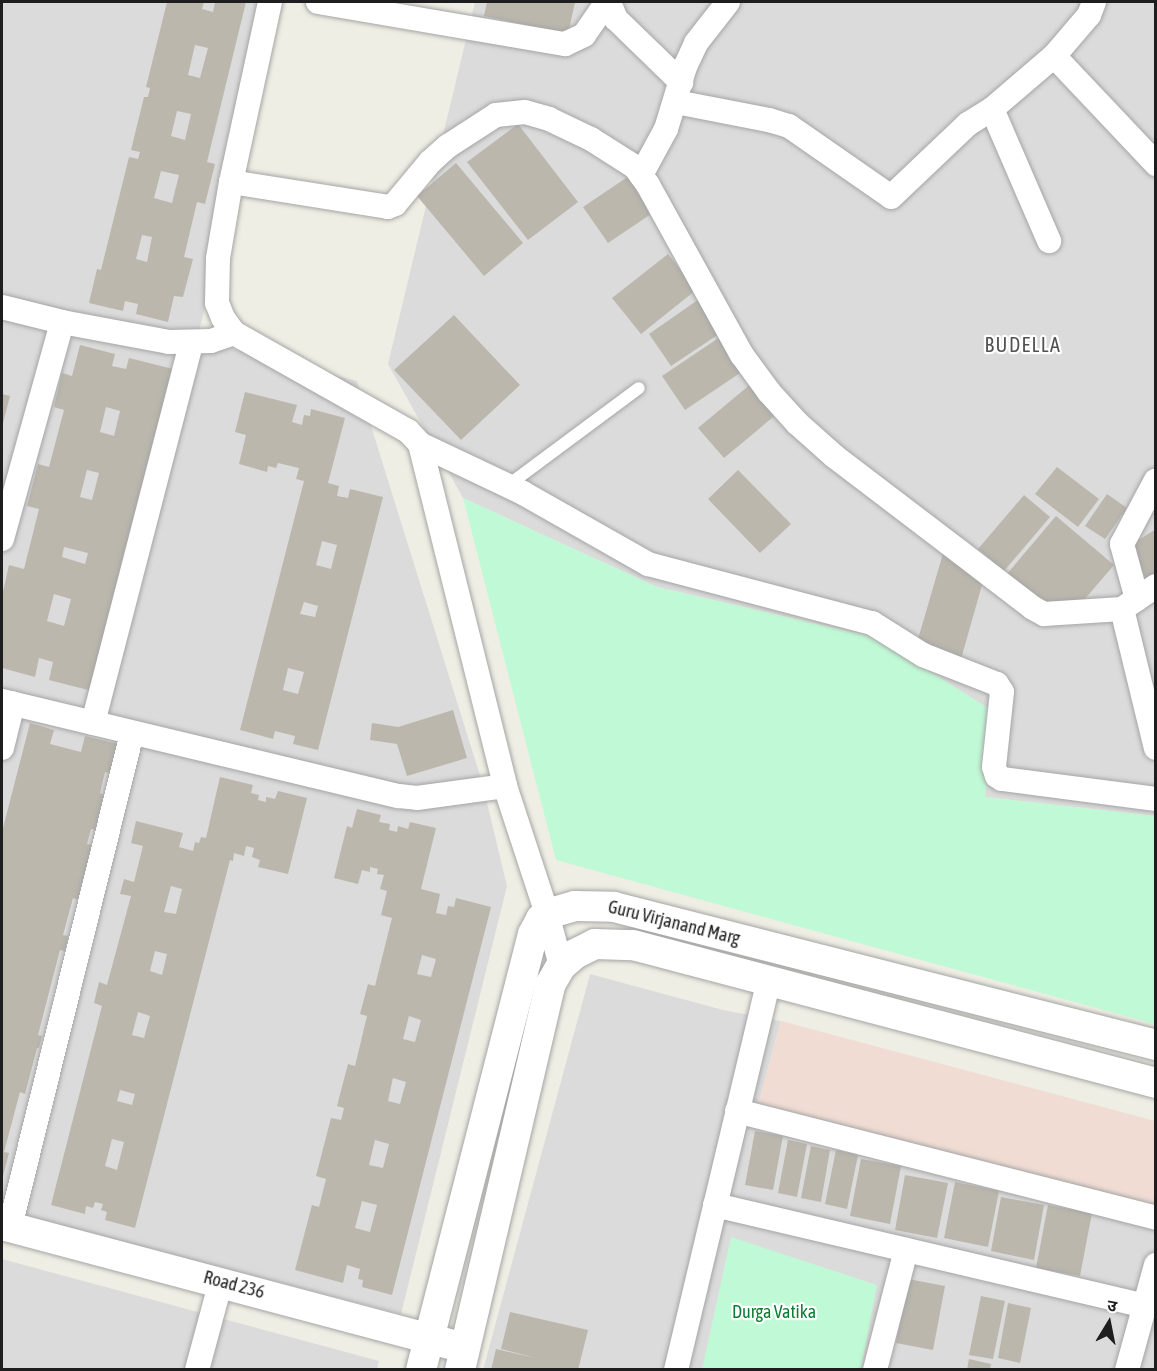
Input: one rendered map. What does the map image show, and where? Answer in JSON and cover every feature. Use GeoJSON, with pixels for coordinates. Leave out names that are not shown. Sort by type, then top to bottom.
{"type":"FeatureCollection","features":[{"type":"Feature","properties":{"kind":"street"},"geometry":{"type":"LineString","coordinates":[[270,2],[231,182],[216,290],[217,303],[223,318],[234,333],[408,431],[420,444],[507,486],[663,570],[872,624],[923,655],[997,684],[1002,692],[994,767],[997,776],[1002,779],[1155,799]]}},
{"type":"Feature","properties":{"kind":"street"},"geometry":{"type":"LineString","coordinates":[[318,2],[564,44],[584,35],[608,2],[616,19],[679,92],[789,126],[891,196],[968,124],[992,109],[1054,56],[1089,15],[1094,2]]}},
{"type":"Feature","properties":{"kind":"street"},"geometry":{"type":"LineString","coordinates":[[641,175],[658,147],[696,43],[728,2]]}},
{"type":"Feature","properties":{"kind":"street"},"geometry":{"type":"LineString","coordinates":[[1054,56],[1155,164]]}},
{"type":"Feature","properties":{"kind":"street"},"geometry":{"type":"LineString","coordinates":[[992,109],[1049,241]]}},
{"type":"Feature","properties":{"kind":"street"},"geometry":{"type":"LineString","coordinates":[[231,182],[388,207],[395,204],[430,162],[453,142],[496,115],[512,111],[539,116],[568,127],[635,167],[742,355],[769,392],[797,423],[834,456],[1039,612],[1052,614],[1138,598]]}},
{"type":"Feature","properties":{"kind":"street"},"geometry":{"type":"LineString","coordinates":[[2,307],[152,340],[191,343],[234,333]]}},
{"type":"Feature","properties":{"kind":"street"},"geometry":{"type":"LineString","coordinates":[[2,539],[62,322]]}},
{"type":"Feature","properties":{"kind":"street"},"geometry":{"type":"LineString","coordinates":[[93,723],[191,343]]}},
{"type":"Feature","properties":{"kind":"street"},"geometry":{"type":"LineString","coordinates":[[420,444],[505,786],[547,914],[561,966]]}},
{"type":"Feature","properties":{"kind":"street"},"geometry":{"type":"LineString","coordinates":[[1155,480],[1122,544],[1138,598],[1155,748]]}},
{"type":"Feature","properties":{"kind":"street"},"geometry":{"type":"LineString","coordinates":[[2,748],[7,702],[399,796],[417,798],[505,786]]}},
{"type":"Feature","properties":{"kind":"street"},"geometry":{"type":"LineString","coordinates":[[6,1226],[132,733]]}},
{"type":"Feature","properties":{"kind":"street","name":"Guru Virjanand Marg"},"geometry":{"type":"LineString","coordinates":[[547,914],[575,906],[615,907],[1155,1045]]}},
{"type":"Feature","properties":{"kind":"street"},"geometry":{"type":"LineString","coordinates":[[421,1370],[533,934],[541,919],[547,914]]}},
{"type":"Feature","properties":{"kind":"street","name":"Guru Virjanand Marg"},"geometry":{"type":"LineString","coordinates":[[463,1360],[550,986],[561,966],[575,954],[595,944],[633,945],[1155,1083]]}},
{"type":"Feature","properties":{"kind":"street"},"geometry":{"type":"LineString","coordinates":[[676,1370],[769,980]]}},
{"type":"Feature","properties":{"kind":"street"},"geometry":{"type":"LineString","coordinates":[[737,1112],[1155,1218]]}},
{"type":"Feature","properties":{"kind":"street"},"geometry":{"type":"LineString","coordinates":[[715,1205],[906,1250],[1146,1322]]}},
{"type":"Feature","properties":{"kind":"street","name":"Road 236"},"geometry":{"type":"LineString","coordinates":[[6,1226],[221,1281],[429,1338],[463,1360]]}},
{"type":"Feature","properties":{"kind":"street"},"geometry":{"type":"LineString","coordinates":[[875,1370],[906,1250]]}},
{"type":"Feature","properties":{"kind":"street"},"geometry":{"type":"LineString","coordinates":[[1127,1370],[1146,1322],[1155,1265]]}},
{"type":"Feature","properties":{"kind":"street"},"geometry":{"type":"LineString","coordinates":[[197,1370],[221,1281]]}},
{"type":"Feature","properties":{"kind":"lane"},"geometry":{"type":"LineString","coordinates":[[507,486],[639,388]]}},
{"type":"Feature","properties":{"kind":"shaded area"},"geometry":{"type":"Polygon","coordinates":[[[2,2],[279,2],[197,340],[357,381],[482,782],[507,886],[401,1314],[2,1210],[2,2]]]}},
{"type":"Feature","properties":{"kind":"shaded area","name":"BUDELLA"},"geometry":{"type":"Polygon","coordinates":[[[475,2],[1155,2],[1155,816],[985,797],[877,638],[657,587],[463,498],[388,364],[475,2]]]}},
{"type":"Feature","properties":{"kind":"shaded area"},"geometry":{"type":"Polygon","coordinates":[[[590,974],[723,1010],[781,1021],[754,1120],[1155,1229],[1155,1369],[483,1370],[590,974]]]}},
{"type":"Feature","properties":{"kind":"shaded area"},"geometry":{"type":"Polygon","coordinates":[[[781,1021],[1155,1121],[1155,1229],[754,1121],[781,1021]]]}},
{"type":"Feature","properties":{"kind":"shaded area"},"geometry":{"type":"Polygon","coordinates":[[[2,1259],[379,1361],[377,1369],[2,1369],[2,1259]]]}},
{"type":"Feature","properties":{"kind":"green space"},"geometry":{"type":"Polygon","coordinates":[[[463,498],[657,587],[877,638],[996,713],[985,797],[1155,816],[1155,1024],[556,860],[463,498]]]}},
{"type":"Feature","properties":{"kind":"green space","name":"Durga Vatika"},"geometry":{"type":"Polygon","coordinates":[[[731,1237],[877,1285],[861,1369],[702,1369],[731,1237]]]}},
{"type":"Feature","properties":{"kind":"building"},"geometry":{"type":"Polygon","coordinates":[[[167,2],[204,2],[202,9],[213,12],[215,2],[246,2],[207,162],[215,164],[205,204],[197,202],[184,257],[193,259],[183,297],[174,296],[168,322],[136,314],[138,304],[125,301],[123,311],[89,303],[97,269],[101,270],[129,157],[138,159],[140,152],[131,150],[144,97],[148,97],[150,88],[146,87],[167,2]],[[195,45],[188,75],[200,78],[208,48],[195,45]],[[177,111],[171,136],[185,140],[191,114],[177,111]],[[161,171],[154,198],[172,203],[179,175],[161,171]],[[142,235],[136,259],[147,262],[152,237],[142,235]]]}},
{"type":"Feature","properties":{"kind":"building"},"geometry":{"type":"Polygon","coordinates":[[[487,2],[575,2],[568,34],[484,16],[487,2]]]}},
{"type":"Feature","properties":{"kind":"building"},"geometry":{"type":"Polygon","coordinates":[[[518,124],[578,202],[528,240],[467,162],[518,124]]]}},
{"type":"Feature","properties":{"kind":"building"},"geometry":{"type":"Polygon","coordinates":[[[456,163],[523,243],[484,276],[417,196],[456,163]]]}},
{"type":"Feature","properties":{"kind":"building"},"geometry":{"type":"Polygon","coordinates":[[[632,174],[657,210],[608,243],[583,207],[632,174]]]}},
{"type":"Feature","properties":{"kind":"building"},"geometry":{"type":"Polygon","coordinates":[[[668,254],[696,290],[641,334],[612,298],[668,254]]]}},
{"type":"Feature","properties":{"kind":"building"},"geometry":{"type":"Polygon","coordinates":[[[702,297],[725,330],[671,366],[649,334],[702,297]]]}},
{"type":"Feature","properties":{"kind":"building"},"geometry":{"type":"Polygon","coordinates":[[[454,315],[520,385],[461,440],[394,370],[454,315]]]}},
{"type":"Feature","properties":{"kind":"building"},"geometry":{"type":"Polygon","coordinates":[[[723,335],[746,369],[685,410],[662,376],[723,335]]]}},
{"type":"Feature","properties":{"kind":"building"},"geometry":{"type":"Polygon","coordinates":[[[80,345],[115,354],[112,366],[126,369],[129,358],[173,369],[92,691],[49,680],[53,662],[39,658],[35,677],[2,668],[2,596],[9,565],[24,569],[39,509],[27,506],[38,464],[49,467],[64,410],[54,407],[62,373],[72,376],[80,345]],[[106,407],[100,432],[114,436],[120,411],[106,407]],[[87,470],[80,497],[92,500],[99,473],[87,470]],[[64,547],[62,557],[85,564],[88,553],[64,547]],[[54,594],[47,621],[64,626],[71,599],[54,594]]]}},
{"type":"Feature","properties":{"kind":"building"},"geometry":{"type":"Polygon","coordinates":[[[752,383],[778,413],[724,458],[698,428],[752,383]]]}},
{"type":"Feature","properties":{"kind":"building"},"geometry":{"type":"Polygon","coordinates":[[[245,392],[297,405],[292,422],[302,425],[304,415],[310,416],[311,409],[345,418],[328,483],[339,486],[337,496],[348,498],[350,489],[383,497],[318,750],[293,744],[295,736],[275,731],[273,739],[240,730],[304,481],[296,479],[299,468],[278,463],[276,468],[268,466],[267,472],[239,464],[246,435],[235,432],[245,392]],[[322,541],[316,565],[331,569],[337,545],[322,541]],[[304,602],[300,614],[315,617],[318,606],[304,602]],[[288,668],[283,690],[298,694],[304,672],[288,668]]]}},
{"type":"Feature","properties":{"kind":"building"},"geometry":{"type":"Polygon","coordinates":[[[2,394],[10,396],[2,427],[2,394]]]}},
{"type":"Feature","properties":{"kind":"building"},"geometry":{"type":"Polygon","coordinates":[[[1057,467],[1099,499],[1078,527],[1035,494],[1057,467]]]}},
{"type":"Feature","properties":{"kind":"building"},"geometry":{"type":"Polygon","coordinates":[[[738,470],[791,524],[760,553],[708,499],[738,470]]]}},
{"type":"Feature","properties":{"kind":"building"},"geometry":{"type":"Polygon","coordinates":[[[1107,494],[1127,508],[1105,539],[1085,526],[1107,494]]]}},
{"type":"Feature","properties":{"kind":"building"},"geometry":{"type":"Polygon","coordinates":[[[1024,495],[1050,517],[1004,571],[978,549],[1024,495]]]}},
{"type":"Feature","properties":{"kind":"building"},"geometry":{"type":"Polygon","coordinates":[[[1056,516],[1114,565],[1078,607],[1050,610],[1007,574],[1056,516]]]}},
{"type":"Feature","properties":{"kind":"building"},"geometry":{"type":"Polygon","coordinates":[[[1156,529],[1156,581],[1150,584],[1126,548],[1156,529]]]}},
{"type":"Feature","properties":{"kind":"building"},"geometry":{"type":"Polygon","coordinates":[[[944,550],[984,578],[961,659],[916,646],[944,550]]]}},
{"type":"Feature","properties":{"kind":"building"},"geometry":{"type":"Polygon","coordinates":[[[453,710],[467,758],[407,776],[397,744],[370,740],[372,723],[398,727],[453,710]]]}},
{"type":"Feature","properties":{"kind":"building"},"geometry":{"type":"Polygon","coordinates":[[[30,723],[54,730],[50,744],[81,752],[85,736],[118,744],[111,773],[105,772],[100,793],[105,795],[96,830],[91,829],[87,844],[92,845],[78,900],[73,898],[63,935],[68,936],[65,951],[60,950],[38,1035],[42,1036],[39,1048],[37,1048],[25,1094],[20,1092],[4,1152],[9,1153],[2,1180],[2,832],[30,723]]]}},
{"type":"Feature","properties":{"kind":"building"},"geometry":{"type":"Polygon","coordinates":[[[220,777],[253,785],[251,793],[259,795],[258,800],[266,802],[266,797],[275,799],[278,791],[307,798],[288,874],[258,867],[260,860],[252,857],[254,848],[246,846],[244,856],[234,853],[233,861],[230,860],[135,1228],[105,1220],[107,1212],[101,1210],[103,1204],[95,1202],[93,1208],[86,1206],[85,1214],[51,1205],[102,1006],[94,1003],[99,982],[107,985],[131,896],[120,894],[124,879],[134,882],[143,846],[131,843],[136,821],[183,833],[179,847],[193,851],[195,842],[199,843],[201,837],[206,838],[220,777]],[[171,886],[164,912],[176,914],[182,889],[171,886]],[[155,951],[150,971],[162,975],[167,954],[155,951]],[[138,1012],[132,1035],[144,1038],[150,1016],[138,1012]],[[120,1090],[117,1101],[132,1105],[135,1094],[120,1090]],[[112,1139],[105,1166],[117,1170],[124,1142],[112,1139]]]}},
{"type":"Feature","properties":{"kind":"building"},"geometry":{"type":"Polygon","coordinates":[[[357,809],[381,815],[379,822],[390,824],[389,830],[397,832],[398,826],[408,829],[410,822],[436,828],[421,889],[440,894],[436,913],[446,915],[448,906],[454,907],[456,898],[491,907],[392,1295],[362,1287],[363,1280],[358,1279],[360,1269],[347,1265],[343,1283],[295,1270],[312,1205],[319,1207],[326,1179],[316,1176],[331,1118],[341,1120],[344,1108],[337,1106],[348,1064],[355,1066],[367,1016],[360,1014],[368,984],[375,986],[392,918],[381,915],[387,891],[380,889],[384,875],[377,874],[378,869],[370,867],[370,872],[362,870],[358,884],[334,878],[347,826],[352,828],[357,809]],[[422,955],[417,974],[431,977],[436,959],[422,955]],[[409,1016],[403,1039],[415,1042],[421,1020],[409,1016]],[[393,1078],[388,1101],[400,1104],[406,1082],[393,1078]],[[375,1140],[369,1165],[383,1168],[389,1144],[375,1140]],[[362,1201],[355,1228],[370,1232],[377,1205],[362,1201]]]}},
{"type":"Feature","properties":{"kind":"building"},"geometry":{"type":"Polygon","coordinates":[[[755,1131],[783,1136],[773,1190],[745,1185],[755,1131]]]}},
{"type":"Feature","properties":{"kind":"building"},"geometry":{"type":"Polygon","coordinates":[[[788,1140],[807,1144],[797,1197],[778,1193],[788,1140]]]}},
{"type":"Feature","properties":{"kind":"building"},"geometry":{"type":"Polygon","coordinates":[[[811,1146],[830,1150],[821,1202],[801,1198],[811,1146]]]}},
{"type":"Feature","properties":{"kind":"building"},"geometry":{"type":"Polygon","coordinates":[[[836,1150],[858,1155],[847,1209],[825,1204],[836,1150]]]}},
{"type":"Feature","properties":{"kind":"building"},"geometry":{"type":"Polygon","coordinates":[[[861,1159],[901,1166],[890,1224],[850,1216],[861,1159]]]}},
{"type":"Feature","properties":{"kind":"building"},"geometry":{"type":"Polygon","coordinates":[[[905,1175],[948,1183],[937,1238],[895,1230],[905,1175]]]}},
{"type":"Feature","properties":{"kind":"building"},"geometry":{"type":"Polygon","coordinates":[[[955,1182],[999,1191],[988,1247],[944,1238],[955,1182]]]}},
{"type":"Feature","properties":{"kind":"building"},"geometry":{"type":"Polygon","coordinates":[[[1001,1197],[1044,1205],[1034,1260],[991,1251],[1001,1197]]]}},
{"type":"Feature","properties":{"kind":"building"},"geometry":{"type":"Polygon","coordinates":[[[1048,1205],[1092,1213],[1080,1276],[1036,1268],[1048,1205]]]}},
{"type":"Feature","properties":{"kind":"building"},"geometry":{"type":"Polygon","coordinates":[[[908,1279],[945,1286],[933,1350],[896,1343],[908,1279]]]}},
{"type":"Feature","properties":{"kind":"building"},"geometry":{"type":"Polygon","coordinates":[[[981,1296],[1005,1301],[993,1359],[969,1355],[981,1296]]]}},
{"type":"Feature","properties":{"kind":"building"},"geometry":{"type":"Polygon","coordinates":[[[1008,1303],[1031,1308],[1020,1363],[998,1358],[1008,1303]]]}},
{"type":"Feature","properties":{"kind":"building"},"geometry":{"type":"Polygon","coordinates":[[[510,1312],[588,1330],[578,1370],[491,1370],[496,1349],[536,1358],[501,1349],[510,1312]]]}},
{"type":"Feature","properties":{"kind":"building"},"geometry":{"type":"Polygon","coordinates":[[[969,1359],[991,1364],[990,1370],[967,1370],[969,1359]]]}},
{"type":"Feature","properties":{"kind":"district","name":"BUDELLA"},"geometry":{"type":"Point","coordinates":[1023,344]}}]}
